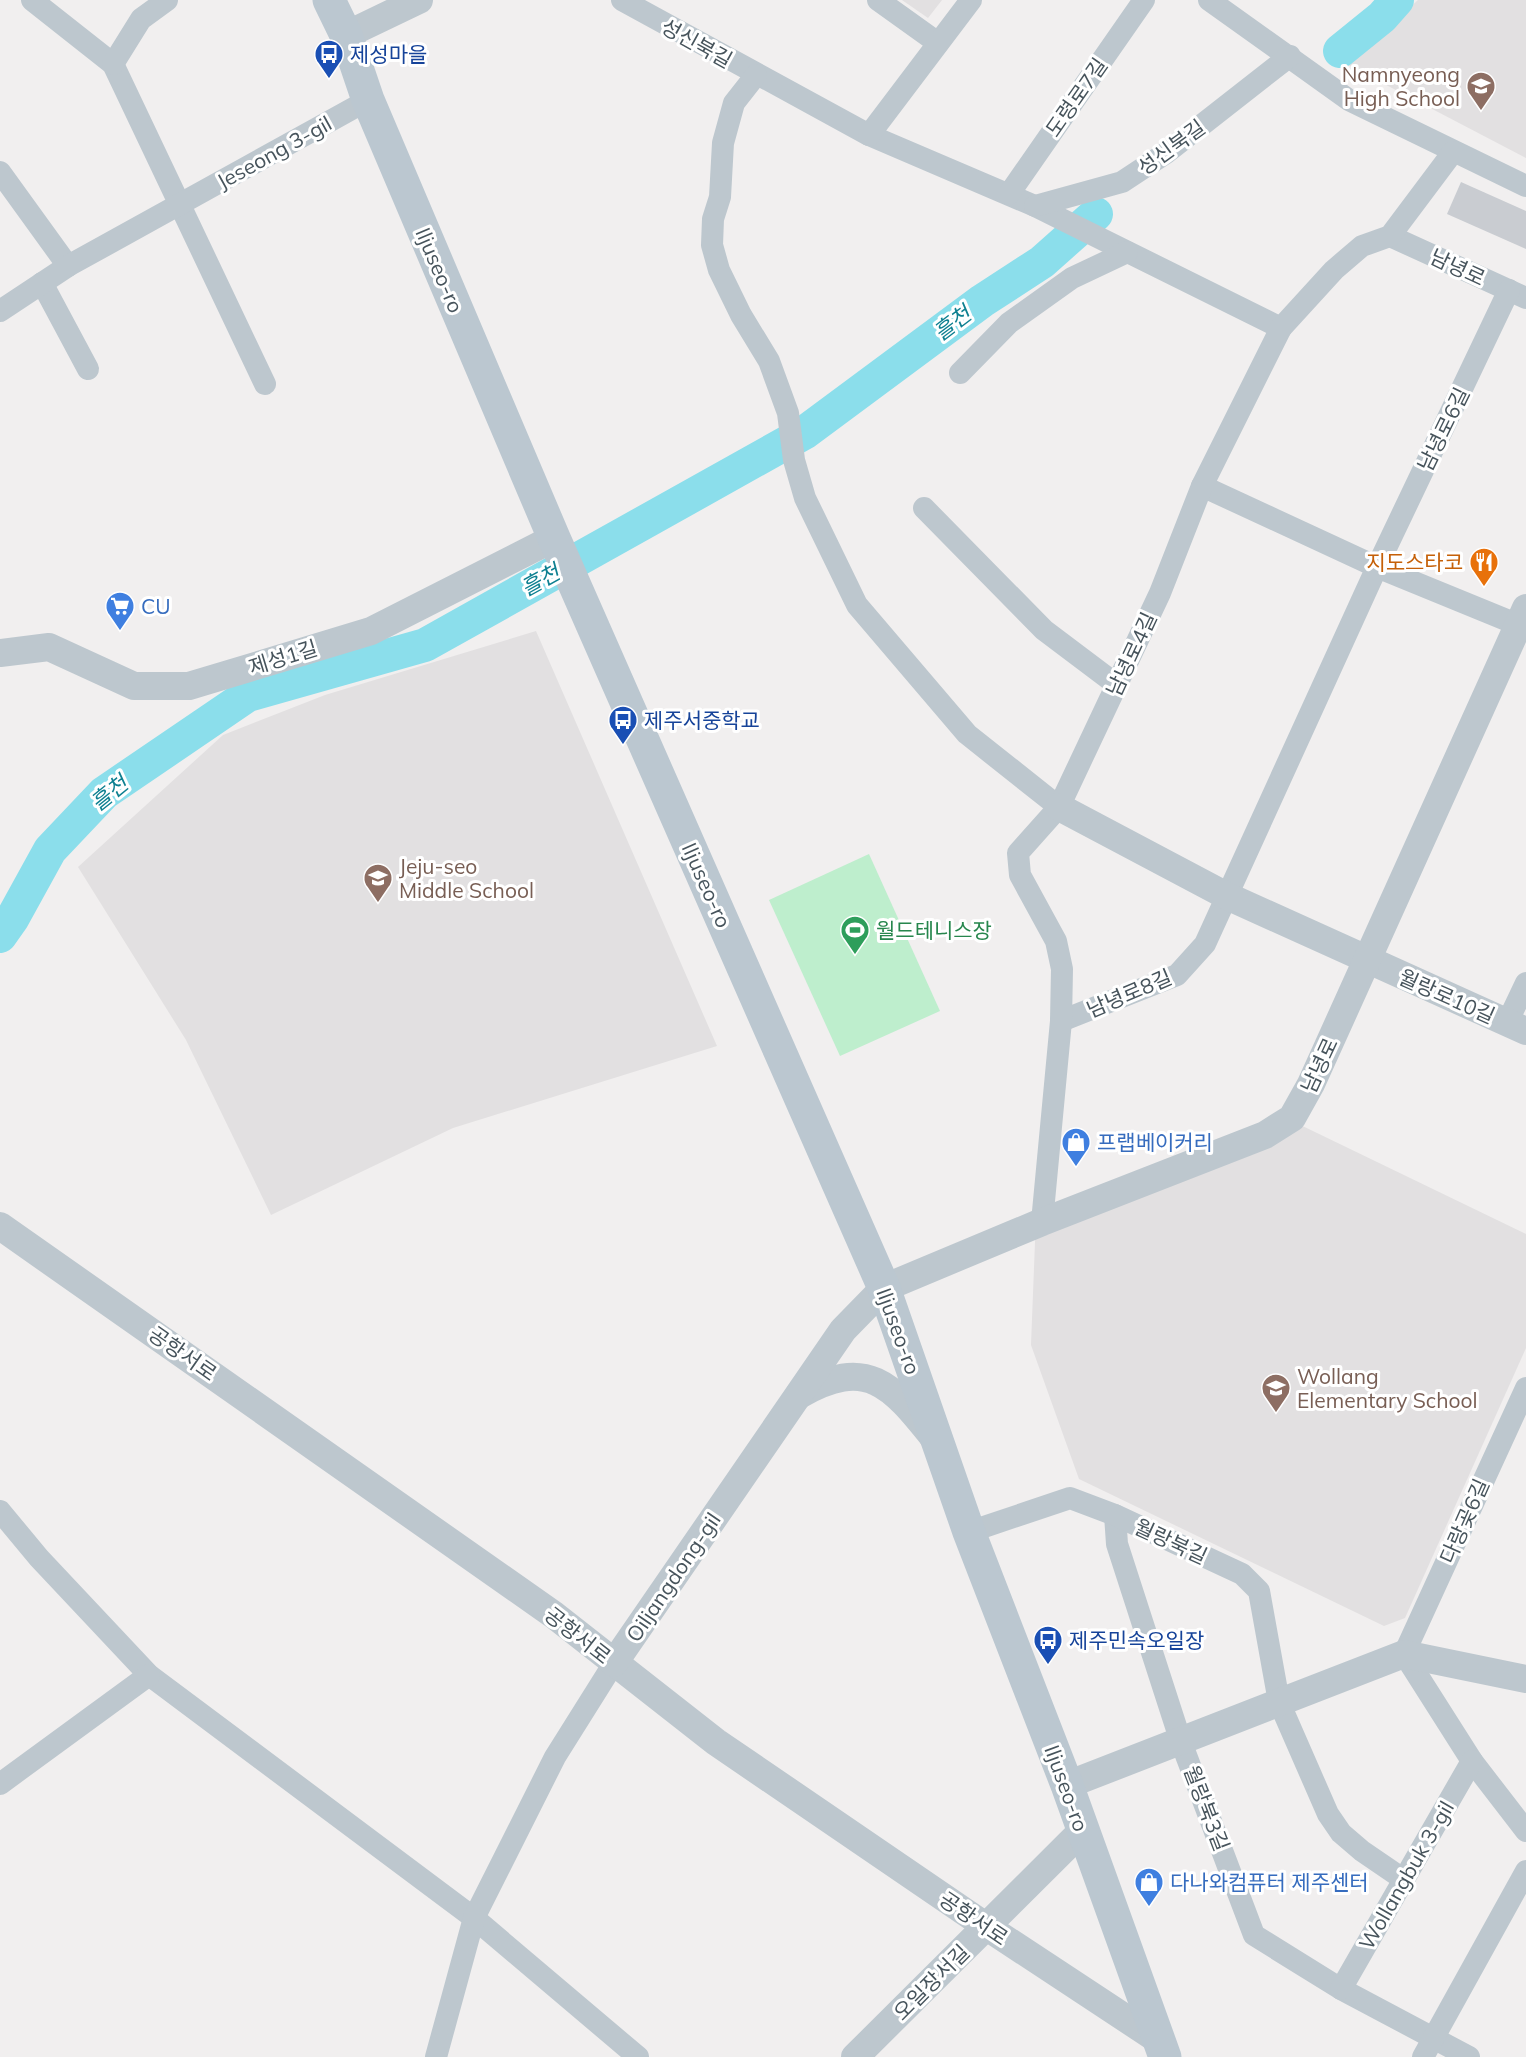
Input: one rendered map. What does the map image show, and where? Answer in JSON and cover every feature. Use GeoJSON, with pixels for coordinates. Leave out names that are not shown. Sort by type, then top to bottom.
{"type":"FeatureCollection","features":[{"type":"Feature","properties":{"kind":"main road","name":"Iljuseo-ro"},"geometry":{"type":"LineString","coordinates":[[329,0],[346,35],[368,100],[554,538],[884,1288],[969,1532],[1067,1785],[1163,2049]]}},
{"type":"Feature","properties":{"kind":"main road"},"geometry":{"type":"LineString","coordinates":[[1163,2049],[1188,2057]]}},
{"type":"Feature","properties":{"kind":"street"},"geometry":{"type":"LineString","coordinates":[[32,0],[113,64],[265,384]]}},
{"type":"Feature","properties":{"kind":"street"},"geometry":{"type":"LineString","coordinates":[[113,64],[141,19],[167,0]]}},
{"type":"Feature","properties":{"kind":"street"},"geometry":{"type":"LineString","coordinates":[[346,35],[419,0]]}},
{"type":"Feature","properties":{"kind":"street","name":"성신북길"},"geometry":{"type":"LineString","coordinates":[[622,0],[869,135],[1035,206],[1281,328]]}},
{"type":"Feature","properties":{"kind":"street"},"geometry":{"type":"LineString","coordinates":[[878,0],[938,43]]}},
{"type":"Feature","properties":{"kind":"street"},"geometry":{"type":"LineString","coordinates":[[869,135],[971,0]]}},
{"type":"Feature","properties":{"kind":"street","name":"도령로7길"},"geometry":{"type":"LineString","coordinates":[[1009,194],[1144,0]]}},
{"type":"Feature","properties":{"kind":"street"},"geometry":{"type":"LineString","coordinates":[[1209,0],[1349,100],[1526,186]]}},
{"type":"Feature","properties":{"kind":"street","name":"성신북길"},"geometry":{"type":"LineString","coordinates":[[1035,206],[1122,182],[1166,153],[1290,56]]}},
{"type":"Feature","properties":{"kind":"street"},"geometry":{"type":"LineString","coordinates":[[756,75],[734,103],[723,143],[720,197],[713,219],[712,245],[719,270],[741,315],[769,361],[788,413],[794,460],[805,498],[857,605],[967,734],[1059,807],[1227,896],[1368,960]]}},
{"type":"Feature","properties":{"kind":"street","name":"Jeseong 3-gil"},"geometry":{"type":"LineString","coordinates":[[0,311],[68,266],[368,100]]}},
{"type":"Feature","properties":{"kind":"street"},"geometry":{"type":"LineString","coordinates":[[1390,236],[1453,152]]}},
{"type":"Feature","properties":{"kind":"street"},"geometry":{"type":"LineString","coordinates":[[0,172],[68,266]]}},
{"type":"Feature","properties":{"kind":"street","name":"남녕로"},"geometry":{"type":"LineString","coordinates":[[1390,236],[1517,294]]}},
{"type":"Feature","properties":{"kind":"street","name":"남녕로4길"},"geometry":{"type":"LineString","coordinates":[[1042,1222],[1061,1021],[1062,969],[1056,941],[1020,875],[1018,853],[1059,807],[1160,593],[1202,486],[1281,328],[1334,270],[1362,246],[1390,236]]}},
{"type":"Feature","properties":{"kind":"street"},"geometry":{"type":"LineString","coordinates":[[960,373],[1009,323],[1072,278],[1127,252]]}},
{"type":"Feature","properties":{"kind":"street"},"geometry":{"type":"LineString","coordinates":[[42,284],[88,369]]}},
{"type":"Feature","properties":{"kind":"street","name":"남녕로6길"},"geometry":{"type":"LineString","coordinates":[[1227,896],[1377,567],[1517,294]]}},
{"type":"Feature","properties":{"kind":"street"},"geometry":{"type":"LineString","coordinates":[[1202,486],[1377,567],[1523,620]]}},
{"type":"Feature","properties":{"kind":"street"},"geometry":{"type":"LineString","coordinates":[[924,508],[1044,630],[1117,685]]}},
{"type":"Feature","properties":{"kind":"street","name":"제성1길"},"geometry":{"type":"LineString","coordinates":[[0,653],[5,650],[49,647],[134,686],[189,686],[371,631],[554,538]]}},
{"type":"Feature","properties":{"kind":"street","name":"남녕로"},"geometry":{"type":"LineString","coordinates":[[884,1288],[1042,1222],[1266,1135],[1283,1126],[1302,1103],[1523,620]]}},
{"type":"Feature","properties":{"kind":"street","name":"남녕로8길"},"geometry":{"type":"LineString","coordinates":[[1061,1021],[1177,975],[1204,944],[1227,896]]}},
{"type":"Feature","properties":{"kind":"street","name":"월랑로10길"},"geometry":{"type":"LineString","coordinates":[[1368,960],[1517,1027]]}},
{"type":"Feature","properties":{"kind":"street"},"geometry":{"type":"LineString","coordinates":[[1517,1027],[1526,983]]}},
{"type":"Feature","properties":{"kind":"street","name":"공항서로"},"geometry":{"type":"LineString","coordinates":[[0,1226],[554,1615],[716,1742],[1163,2049]]}},
{"type":"Feature","properties":{"kind":"street","name":"Oiljangdong-gil"},"geometry":{"type":"LineString","coordinates":[[436,2057],[474,1918],[555,1758],[614,1663],[843,1330],[884,1288]]}},
{"type":"Feature","properties":{"kind":"street"},"geometry":{"type":"LineString","coordinates":[[797,1396],[829,1380],[860,1376],[872,1378],[900,1400],[939,1444]]}},
{"type":"Feature","properties":{"kind":"street","name":"다랑곶6길"},"geometry":{"type":"LineString","coordinates":[[1404,1654],[1526,1388]]}},
{"type":"Feature","properties":{"kind":"street","name":"월랑북길"},"geometry":{"type":"LineString","coordinates":[[969,1532],[1070,1498],[1115,1515],[1242,1574],[1259,1591],[1279,1702],[1328,1814],[1341,1833],[1362,1851],[1403,1879]]}},
{"type":"Feature","properties":{"kind":"street"},"geometry":{"type":"LineString","coordinates":[[0,1511],[39,1558],[149,1675],[474,1918],[638,2057]]}},
{"type":"Feature","properties":{"kind":"street","name":"월랑북3길"},"geometry":{"type":"LineString","coordinates":[[1115,1515],[1117,1544],[1181,1742],[1254,1935],[1341,1989],[1429,2048],[1469,2057]]}},
{"type":"Feature","properties":{"kind":"street"},"geometry":{"type":"LineString","coordinates":[[1067,1785],[1404,1654],[1526,1679]]}},
{"type":"Feature","properties":{"kind":"street"},"geometry":{"type":"LineString","coordinates":[[1404,1654],[1472,1761],[1526,1831]]}},
{"type":"Feature","properties":{"kind":"street"},"geometry":{"type":"LineString","coordinates":[[0,1784],[149,1675]]}},
{"type":"Feature","properties":{"kind":"street","name":"Wollangbuk 3-gil"},"geometry":{"type":"LineString","coordinates":[[1341,1989],[1472,1761]]}},
{"type":"Feature","properties":{"kind":"street","name":"오일장서길"},"geometry":{"type":"LineString","coordinates":[[855,2057],[1082,1831]]}},
{"type":"Feature","properties":{"kind":"street"},"geometry":{"type":"LineString","coordinates":[[1429,2048],[1526,1871]]}},
{"type":"Feature","properties":{"kind":"shaded area"},"geometry":{"type":"Polygon","coordinates":[[[902,0],[942,0],[928,18],[902,0]]]}},
{"type":"Feature","properties":{"kind":"shaded area","name":"Namnyeong High School"},"geometry":{"type":"Polygon","coordinates":[[[1418,0],[1526,0],[1526,158],[1348,65],[1418,0]]]}},
{"type":"Feature","properties":{"kind":"shaded area","name":"Jeju-seo Middle School"},"geometry":{"type":"Polygon","coordinates":[[[536,631],[717,1046],[453,1128],[271,1215],[186,1040],[78,867],[223,735],[325,695],[536,631]]]}},
{"type":"Feature","properties":{"kind":"shaded area","name":"Wollang Elementary School"},"geometry":{"type":"Polygon","coordinates":[[[1286,1118],[1526,1234],[1526,1348],[1405,1618],[1384,1626],[1079,1479],[1031,1345],[1036,1217],[1286,1118]]]}},
{"type":"Feature","properties":{"kind":"green space","name":"월드테니스장"},"geometry":{"type":"Polygon","coordinates":[[[869,854],[940,1011],[840,1056],[769,900],[869,854]]]}},
{"type":"Feature","properties":{"kind":"building"},"geometry":{"type":"Polygon","coordinates":[[[1461,182],[1526,211],[1526,249],[1447,214],[1461,182]]]}},
{"type":"Feature","properties":{"kind":"waterway","name":"흘천"},"geometry":{"type":"LineString","coordinates":[[1340,51],[1382,17],[1397,0]]}},
{"type":"Feature","properties":{"kind":"waterway","name":"흘천"},"geometry":{"type":"LineString","coordinates":[[0,936],[12,919],[50,850],[104,793],[248,695],[425,645],[804,433],[982,301],[1042,262],[1096,214]]}},
{"type":"Feature","properties":{"kind":"place","name":"제성마을"},"geometry":{"type":"Point","coordinates":[329,80]}},
{"type":"Feature","properties":{"kind":"place","name":"Namnyeong High School"},"geometry":{"type":"Point","coordinates":[1481,112]}},
{"type":"Feature","properties":{"kind":"place","name":"지도스타코"},"geometry":{"type":"Point","coordinates":[1484,588]}},
{"type":"Feature","properties":{"kind":"place","name":"CU"},"geometry":{"type":"Point","coordinates":[120,632]}},
{"type":"Feature","properties":{"kind":"place","name":"제주서중학교"},"geometry":{"type":"Point","coordinates":[623,746]}},
{"type":"Feature","properties":{"kind":"place","name":"Jeju-seo Middle School"},"geometry":{"type":"Point","coordinates":[378,904]}},
{"type":"Feature","properties":{"kind":"place","name":"월드테니스장"},"geometry":{"type":"Point","coordinates":[855,956]}},
{"type":"Feature","properties":{"kind":"place","name":"프랩베이커리"},"geometry":{"type":"Point","coordinates":[1076,1168]}},
{"type":"Feature","properties":{"kind":"place","name":"Wollang Elementary School"},"geometry":{"type":"Point","coordinates":[1276,1414]}},
{"type":"Feature","properties":{"kind":"place","name":"제주민속오일장"},"geometry":{"type":"Point","coordinates":[1048,1666]}},
{"type":"Feature","properties":{"kind":"place","name":"다나와컴퓨터 제주센터"},"geometry":{"type":"Point","coordinates":[1149,1908]}}]}
